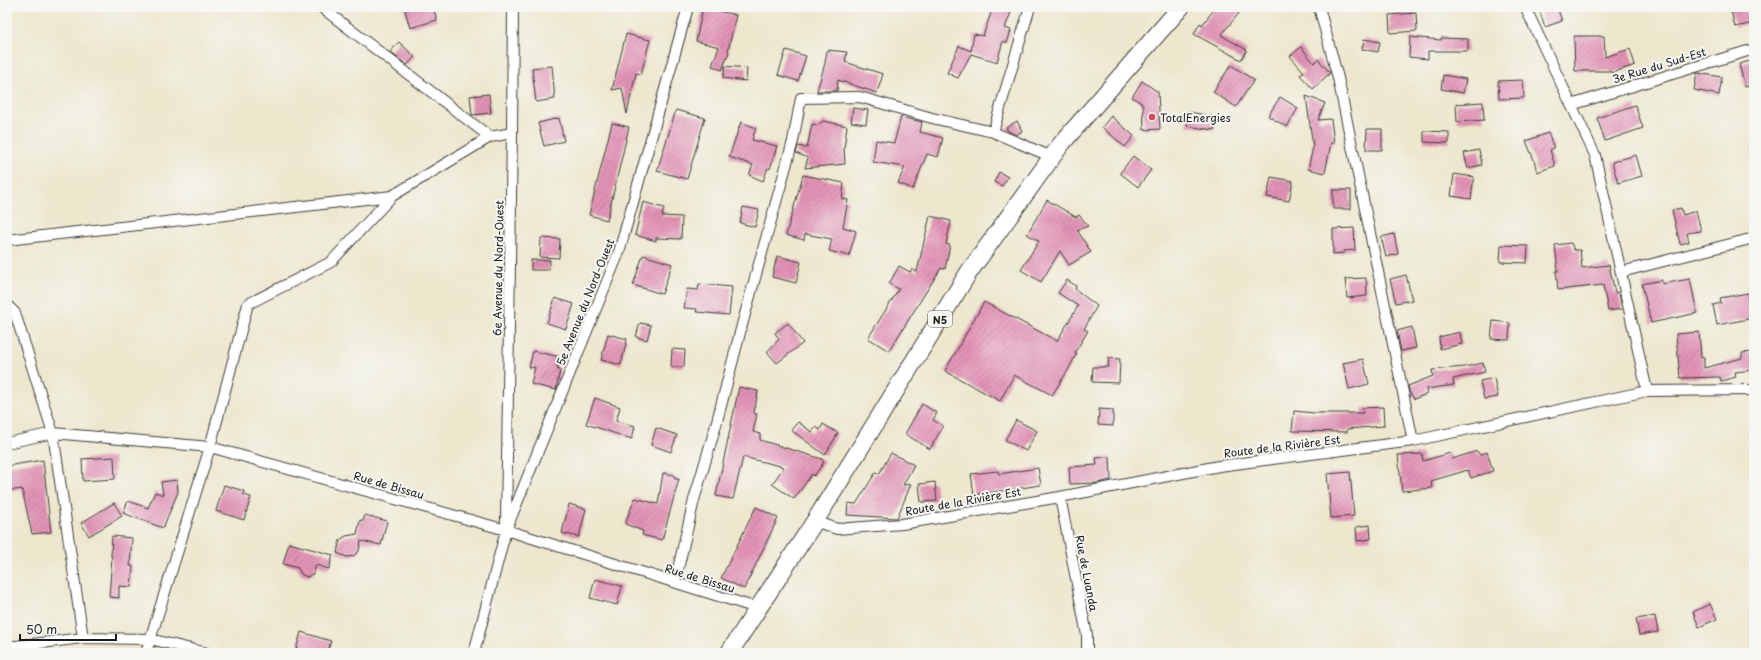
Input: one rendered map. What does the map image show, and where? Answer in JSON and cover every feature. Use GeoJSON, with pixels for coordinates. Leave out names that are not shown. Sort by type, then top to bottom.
{"type":"FeatureCollection","features":[{"type":"Feature","properties":{"kind":"highway","name":"N5"},"geometry":{"type":"LineString","coordinates":[[729,653],[814,521],[969,272],[1062,143],[1181,7]]}},
{"type":"Feature","properties":{"kind":"street","name":"6e Avenue du Nord-Ouest"},"geometry":{"type":"LineString","coordinates":[[506,530],[513,7]]}},
{"type":"Feature","properties":{"kind":"street","name":"5e Avenue du Nord-Ouest"},"geometry":{"type":"LineString","coordinates":[[506,530],[620,252],[688,7]]}},
{"type":"Feature","properties":{"kind":"street"},"geometry":{"type":"LineString","coordinates":[[993,132],[1030,7]]}},
{"type":"Feature","properties":{"kind":"street"},"geometry":{"type":"LineString","coordinates":[[1319,7],[1338,78],[1413,441]]}},
{"type":"Feature","properties":{"kind":"street"},"geometry":{"type":"LineString","coordinates":[[1525,7],[1595,155],[1647,391]]}},
{"type":"Feature","properties":{"kind":"street"},"geometry":{"type":"LineString","coordinates":[[325,9],[490,137]]}},
{"type":"Feature","properties":{"kind":"street","name":"3e Rue du Sud-Est"},"geometry":{"type":"LineString","coordinates":[[1571,105],[1754,49]]}},
{"type":"Feature","properties":{"kind":"street"},"geometry":{"type":"LineString","coordinates":[[675,582],[694,500],[716,425],[793,141],[801,98],[860,97],[932,118],[993,132],[1052,157]]}},
{"type":"Feature","properties":{"kind":"street"},"geometry":{"type":"LineString","coordinates":[[146,653],[210,446],[248,304],[331,262],[392,196],[490,137],[512,133]]}},
{"type":"Feature","properties":{"kind":"street"},"geometry":{"type":"LineString","coordinates":[[7,240],[392,196]]}},
{"type":"Feature","properties":{"kind":"street"},"geometry":{"type":"LineString","coordinates":[[1621,272],[1754,238]]}},
{"type":"Feature","properties":{"kind":"street"},"geometry":{"type":"LineString","coordinates":[[7,306],[15,313],[53,433],[83,638]]}},
{"type":"Feature","properties":{"kind":"street","name":"Route de la Rivière Est"},"geometry":{"type":"LineString","coordinates":[[814,521],[836,529],[902,524],[1060,497],[1219,466],[1413,441],[1647,391],[1754,390]]}},
{"type":"Feature","properties":{"kind":"street","name":"Rue de Bissau"},"geometry":{"type":"LineString","coordinates":[[7,442],[53,433],[210,446],[506,530],[757,608]]}},
{"type":"Feature","properties":{"kind":"street","name":"Rue de Luanda"},"geometry":{"type":"LineString","coordinates":[[1060,497],[1087,635],[1087,653]]}},
{"type":"Feature","properties":{"kind":"street"},"geometry":{"type":"LineString","coordinates":[[474,653],[506,530]]}},
{"type":"Feature","properties":{"kind":"street"},"geometry":{"type":"LineString","coordinates":[[7,647],[83,638],[150,639],[207,653]]}},
{"type":"Feature","properties":{"kind":"building"},"geometry":{"type":"Polygon","coordinates":[[[404,7],[433,7],[437,20],[410,28],[404,7]]]}},
{"type":"Feature","properties":{"kind":"building"},"geometry":{"type":"Polygon","coordinates":[[[703,7],[736,15],[729,52],[722,70],[712,66],[719,47],[696,41],[703,7]]]}},
{"type":"Feature","properties":{"kind":"building"},"geometry":{"type":"Polygon","coordinates":[[[993,7],[1013,7],[1005,28],[1011,30],[1007,43],[1003,41],[997,62],[971,54],[958,78],[947,73],[959,46],[971,51],[974,34],[983,36],[993,7]]]}},
{"type":"Feature","properties":{"kind":"building"},"geometry":{"type":"Polygon","coordinates":[[[1216,7],[1233,7],[1240,12],[1221,35],[1247,50],[1241,60],[1194,34],[1200,23],[1202,25],[1216,7]]]}},
{"type":"Feature","properties":{"kind":"building"},"geometry":{"type":"Polygon","coordinates":[[[1545,7],[1557,7],[1562,21],[1545,27],[1539,9],[1545,7]]]}},
{"type":"Feature","properties":{"kind":"building"},"geometry":{"type":"Polygon","coordinates":[[[1730,7],[1754,7],[1754,23],[1735,27],[1730,7]]]}},
{"type":"Feature","properties":{"kind":"building"},"geometry":{"type":"Polygon","coordinates":[[[1416,13],[1417,31],[1390,33],[1389,15],[1416,13]]]}},
{"type":"Feature","properties":{"kind":"building"},"geometry":{"type":"Polygon","coordinates":[[[626,34],[650,40],[641,74],[636,73],[627,114],[622,88],[612,90],[626,34]]]}},
{"type":"Feature","properties":{"kind":"building"},"geometry":{"type":"Polygon","coordinates":[[[1574,36],[1604,36],[1605,57],[1630,49],[1635,65],[1611,73],[1610,71],[1575,71],[1574,36]]]}},
{"type":"Feature","properties":{"kind":"building"},"geometry":{"type":"Polygon","coordinates":[[[1410,37],[1441,40],[1441,38],[1468,39],[1468,51],[1428,51],[1428,59],[1409,57],[1410,37]]]}},
{"type":"Feature","properties":{"kind":"building"},"geometry":{"type":"Polygon","coordinates":[[[1364,39],[1380,42],[1378,52],[1362,49],[1364,39]]]}},
{"type":"Feature","properties":{"kind":"building"},"geometry":{"type":"Polygon","coordinates":[[[399,42],[415,57],[407,65],[390,52],[399,42]]]}},
{"type":"Feature","properties":{"kind":"building"},"geometry":{"type":"Polygon","coordinates":[[[1301,47],[1314,63],[1318,59],[1330,73],[1313,89],[1300,75],[1304,72],[1290,56],[1301,47]]]}},
{"type":"Feature","properties":{"kind":"building"},"geometry":{"type":"Polygon","coordinates":[[[786,50],[806,56],[798,81],[778,75],[786,50]]]}},
{"type":"Feature","properties":{"kind":"building"},"geometry":{"type":"Polygon","coordinates":[[[827,50],[847,52],[845,62],[883,74],[877,93],[838,80],[837,91],[817,91],[827,50]]]}},
{"type":"Feature","properties":{"kind":"building"},"geometry":{"type":"Polygon","coordinates":[[[1754,60],[1754,85],[1745,87],[1739,64],[1754,60]]]}},
{"type":"Feature","properties":{"kind":"building"},"geometry":{"type":"Polygon","coordinates":[[[1231,65],[1254,80],[1236,107],[1213,92],[1231,65]]]}},
{"type":"Feature","properties":{"kind":"building"},"geometry":{"type":"Polygon","coordinates":[[[552,66],[555,99],[536,102],[532,68],[552,66]]]}},
{"type":"Feature","properties":{"kind":"building"},"geometry":{"type":"Polygon","coordinates":[[[725,66],[747,68],[746,81],[723,78],[725,66]]]}},
{"type":"Feature","properties":{"kind":"building"},"geometry":{"type":"Polygon","coordinates":[[[1697,73],[1722,77],[1719,95],[1694,90],[1697,73]]]}},
{"type":"Feature","properties":{"kind":"building"},"geometry":{"type":"Polygon","coordinates":[[[1443,75],[1466,79],[1463,93],[1441,89],[1443,75]]]}},
{"type":"Feature","properties":{"kind":"building"},"geometry":{"type":"Polygon","coordinates":[[[1523,80],[1524,98],[1499,99],[1498,81],[1523,80]]]}},
{"type":"Feature","properties":{"kind":"building","name":"TotalEnergies"},"geometry":{"type":"Polygon","coordinates":[[[1142,81],[1158,92],[1160,129],[1144,130],[1143,104],[1132,97],[1142,81]]]}},
{"type":"Feature","properties":{"kind":"building"},"geometry":{"type":"Polygon","coordinates":[[[489,94],[491,113],[472,115],[470,96],[489,94]]]}},
{"type":"Feature","properties":{"kind":"building"},"geometry":{"type":"Polygon","coordinates":[[[1306,96],[1325,103],[1318,120],[1331,119],[1334,143],[1331,143],[1325,173],[1308,169],[1313,147],[1306,96]]]}},
{"type":"Feature","properties":{"kind":"building"},"geometry":{"type":"Polygon","coordinates":[[[1280,97],[1298,108],[1287,127],[1268,116],[1280,97]]]}},
{"type":"Feature","properties":{"kind":"building"},"geometry":{"type":"Polygon","coordinates":[[[1483,102],[1484,120],[1457,122],[1456,104],[1483,102]]]}},
{"type":"Feature","properties":{"kind":"building"},"geometry":{"type":"Polygon","coordinates":[[[1635,105],[1643,128],[1605,141],[1597,118],[1635,105]]]}},
{"type":"Feature","properties":{"kind":"building"},"geometry":{"type":"Polygon","coordinates":[[[853,108],[868,110],[866,124],[851,122],[853,108]]]}},
{"type":"Feature","properties":{"kind":"building"},"geometry":{"type":"Polygon","coordinates":[[[676,110],[705,118],[687,179],[657,171],[676,110]]]}},
{"type":"Feature","properties":{"kind":"building"},"geometry":{"type":"Polygon","coordinates":[[[1189,112],[1216,117],[1214,130],[1187,126],[1189,112]]]}},
{"type":"Feature","properties":{"kind":"building"},"geometry":{"type":"Polygon","coordinates":[[[1111,116],[1134,136],[1125,147],[1102,127],[1111,116]]]}},
{"type":"Feature","properties":{"kind":"building"},"geometry":{"type":"Polygon","coordinates":[[[901,117],[922,122],[920,132],[943,138],[938,157],[927,154],[913,189],[898,183],[905,167],[873,162],[876,140],[894,143],[901,117]]]}},
{"type":"Feature","properties":{"kind":"building"},"geometry":{"type":"Polygon","coordinates":[[[559,118],[564,141],[544,146],[538,123],[559,118]]]}},
{"type":"Feature","properties":{"kind":"building"},"geometry":{"type":"Polygon","coordinates":[[[823,121],[847,126],[844,148],[845,164],[805,168],[808,158],[796,153],[798,146],[807,148],[812,124],[818,125],[823,121]]]}},
{"type":"Feature","properties":{"kind":"building"},"geometry":{"type":"Polygon","coordinates":[[[1017,121],[1022,131],[1016,135],[1008,131],[1006,128],[1017,121]]]}},
{"type":"Feature","properties":{"kind":"building"},"geometry":{"type":"Polygon","coordinates":[[[741,122],[756,128],[752,140],[777,146],[770,169],[768,168],[763,181],[749,175],[753,165],[729,157],[741,122]]]}},
{"type":"Feature","properties":{"kind":"building"},"geometry":{"type":"Polygon","coordinates":[[[612,123],[629,127],[607,220],[589,215],[612,123]]]}},
{"type":"Feature","properties":{"kind":"building"},"geometry":{"type":"Polygon","coordinates":[[[1367,129],[1382,129],[1382,150],[1366,150],[1367,129]]]}},
{"type":"Feature","properties":{"kind":"building"},"geometry":{"type":"Polygon","coordinates":[[[1424,131],[1449,132],[1449,143],[1424,142],[1424,131]]]}},
{"type":"Feature","properties":{"kind":"building"},"geometry":{"type":"Polygon","coordinates":[[[1548,133],[1554,148],[1550,150],[1555,166],[1537,172],[1526,141],[1548,133]]]}},
{"type":"Feature","properties":{"kind":"building"},"geometry":{"type":"Polygon","coordinates":[[[1479,150],[1482,165],[1468,168],[1464,153],[1479,150]]]}},
{"type":"Feature","properties":{"kind":"building"},"geometry":{"type":"Polygon","coordinates":[[[1636,155],[1642,176],[1618,183],[1612,162],[1636,155]]]}},
{"type":"Feature","properties":{"kind":"building"},"geometry":{"type":"Polygon","coordinates":[[[1133,156],[1151,170],[1138,187],[1120,173],[1133,156]]]}},
{"type":"Feature","properties":{"kind":"building"},"geometry":{"type":"Polygon","coordinates":[[[999,172],[1008,177],[1002,186],[994,182],[999,172]]]}},
{"type":"Feature","properties":{"kind":"building"},"geometry":{"type":"Polygon","coordinates":[[[1454,174],[1474,177],[1471,199],[1451,196],[1454,174]]]}},
{"type":"Feature","properties":{"kind":"building"},"geometry":{"type":"Polygon","coordinates":[[[803,175],[844,183],[842,199],[848,200],[843,227],[856,231],[849,256],[829,251],[832,239],[805,234],[804,240],[786,235],[803,175]]]}},
{"type":"Feature","properties":{"kind":"building"},"geometry":{"type":"Polygon","coordinates":[[[1271,177],[1293,181],[1289,201],[1267,197],[1271,177]]]}},
{"type":"Feature","properties":{"kind":"building"},"geometry":{"type":"Polygon","coordinates":[[[1333,190],[1351,190],[1351,209],[1333,209],[1333,190]]]}},
{"type":"Feature","properties":{"kind":"building"},"geometry":{"type":"Polygon","coordinates":[[[1047,200],[1076,217],[1079,215],[1088,226],[1077,230],[1091,252],[1069,265],[1060,251],[1041,282],[1021,270],[1039,241],[1027,234],[1047,200]]]}},
{"type":"Feature","properties":{"kind":"building"},"geometry":{"type":"Polygon","coordinates":[[[643,202],[664,208],[662,216],[682,217],[681,239],[656,238],[656,241],[635,235],[643,202]]]}},
{"type":"Feature","properties":{"kind":"building"},"geometry":{"type":"Polygon","coordinates":[[[743,207],[759,210],[755,227],[740,223],[743,207]]]}},
{"type":"Feature","properties":{"kind":"building"},"geometry":{"type":"Polygon","coordinates":[[[1681,208],[1683,215],[1696,211],[1701,231],[1687,233],[1689,242],[1680,244],[1672,210],[1681,208]]]}},
{"type":"Feature","properties":{"kind":"building"},"geometry":{"type":"Polygon","coordinates":[[[930,216],[951,221],[946,244],[950,245],[945,269],[941,268],[889,351],[868,338],[899,289],[889,284],[899,266],[910,272],[912,269],[917,272],[930,216]]]}},
{"type":"Feature","properties":{"kind":"building"},"geometry":{"type":"Polygon","coordinates":[[[1354,228],[1355,250],[1333,254],[1333,229],[1354,228]]]}},
{"type":"Feature","properties":{"kind":"building"},"geometry":{"type":"Polygon","coordinates":[[[1394,234],[1398,254],[1386,257],[1381,237],[1394,234]]]}},
{"type":"Feature","properties":{"kind":"building"},"geometry":{"type":"Polygon","coordinates":[[[541,238],[560,239],[559,258],[540,257],[541,238]]]}},
{"type":"Feature","properties":{"kind":"building"},"geometry":{"type":"Polygon","coordinates":[[[1571,243],[1574,250],[1580,250],[1582,268],[1609,265],[1615,293],[1619,292],[1622,309],[1608,311],[1603,285],[1558,290],[1556,271],[1558,271],[1555,245],[1571,243]]]}},
{"type":"Feature","properties":{"kind":"building"},"geometry":{"type":"Polygon","coordinates":[[[1501,245],[1528,246],[1527,263],[1500,262],[1501,245]]]}},
{"type":"Feature","properties":{"kind":"building"},"geometry":{"type":"Polygon","coordinates":[[[643,255],[672,264],[662,294],[633,285],[643,255]]]}},
{"type":"Feature","properties":{"kind":"building"},"geometry":{"type":"Polygon","coordinates":[[[777,256],[801,262],[796,283],[772,277],[777,256]]]}},
{"type":"Feature","properties":{"kind":"building"},"geometry":{"type":"Polygon","coordinates":[[[531,260],[550,260],[549,270],[531,270],[531,260]]]}},
{"type":"Feature","properties":{"kind":"building"},"geometry":{"type":"Polygon","coordinates":[[[1406,275],[1412,300],[1396,303],[1390,279],[1406,275]]]}},
{"type":"Feature","properties":{"kind":"building"},"geometry":{"type":"Polygon","coordinates":[[[1366,278],[1367,296],[1347,298],[1345,279],[1366,278]]]}},
{"type":"Feature","properties":{"kind":"building"},"geometry":{"type":"Polygon","coordinates":[[[1690,279],[1697,313],[1651,323],[1642,284],[1662,280],[1662,284],[1690,279]]]}},
{"type":"Feature","properties":{"kind":"building"},"geometry":{"type":"Polygon","coordinates":[[[1067,280],[1076,286],[1075,289],[1097,306],[1084,329],[1088,331],[1075,352],[1077,353],[1052,395],[1014,375],[1000,401],[945,371],[984,302],[1057,341],[1078,306],[1058,293],[1067,280]]]}},
{"type":"Feature","properties":{"kind":"building"},"geometry":{"type":"Polygon","coordinates":[[[699,284],[732,287],[729,315],[696,312],[697,309],[684,308],[687,289],[698,290],[699,284]]]}},
{"type":"Feature","properties":{"kind":"building"},"geometry":{"type":"Polygon","coordinates":[[[1748,293],[1754,318],[1717,325],[1713,305],[1721,303],[1720,298],[1748,293]]]}},
{"type":"Feature","properties":{"kind":"building"},"geometry":{"type":"Polygon","coordinates":[[[555,298],[574,304],[566,329],[547,323],[555,298]]]}},
{"type":"Feature","properties":{"kind":"building"},"geometry":{"type":"Polygon","coordinates":[[[1493,321],[1510,323],[1509,340],[1491,339],[1493,321]]]}},
{"type":"Feature","properties":{"kind":"building"},"geometry":{"type":"Polygon","coordinates":[[[640,323],[651,325],[647,340],[636,337],[640,323]]]}},
{"type":"Feature","properties":{"kind":"building"},"geometry":{"type":"Polygon","coordinates":[[[788,323],[803,343],[777,363],[767,352],[779,339],[775,333],[788,323]]]}},
{"type":"Feature","properties":{"kind":"building"},"geometry":{"type":"Polygon","coordinates":[[[1412,327],[1416,348],[1401,351],[1397,331],[1412,327]]]}},
{"type":"Feature","properties":{"kind":"building"},"geometry":{"type":"Polygon","coordinates":[[[1460,332],[1462,344],[1440,349],[1439,337],[1460,332]]]}},
{"type":"Feature","properties":{"kind":"building"},"geometry":{"type":"Polygon","coordinates":[[[1699,332],[1701,358],[1704,357],[1704,368],[1742,358],[1742,353],[1754,352],[1754,370],[1735,372],[1736,377],[1721,381],[1720,377],[1680,378],[1676,334],[1699,332]]]}},
{"type":"Feature","properties":{"kind":"building"},"geometry":{"type":"Polygon","coordinates":[[[608,334],[627,339],[621,365],[601,360],[608,334]]]}},
{"type":"Feature","properties":{"kind":"building"},"geometry":{"type":"Polygon","coordinates":[[[672,349],[685,350],[684,367],[671,367],[672,349]]]}},
{"type":"Feature","properties":{"kind":"building"},"geometry":{"type":"Polygon","coordinates":[[[533,351],[560,357],[557,369],[560,370],[556,390],[531,384],[535,367],[529,368],[533,351]]]}},
{"type":"Feature","properties":{"kind":"building"},"geometry":{"type":"Polygon","coordinates":[[[1109,358],[1120,359],[1119,383],[1092,382],[1093,367],[1108,367],[1109,358]]]}},
{"type":"Feature","properties":{"kind":"building"},"geometry":{"type":"Polygon","coordinates":[[[1363,359],[1369,384],[1349,389],[1343,363],[1363,359]]]}},
{"type":"Feature","properties":{"kind":"building"},"geometry":{"type":"Polygon","coordinates":[[[1483,363],[1485,372],[1453,379],[1454,385],[1426,389],[1427,394],[1414,399],[1409,391],[1408,386],[1433,376],[1432,370],[1464,367],[1483,363]]]}},
{"type":"Feature","properties":{"kind":"building"},"geometry":{"type":"Polygon","coordinates":[[[1494,378],[1498,397],[1484,399],[1480,381],[1494,378]]]}},
{"type":"Feature","properties":{"kind":"building"},"geometry":{"type":"Polygon","coordinates":[[[739,387],[758,391],[754,413],[757,414],[753,432],[760,434],[760,440],[822,459],[824,462],[814,476],[812,474],[794,499],[772,484],[784,467],[743,457],[733,499],[716,496],[739,387]]]}},
{"type":"Feature","properties":{"kind":"building"},"geometry":{"type":"Polygon","coordinates":[[[595,398],[620,407],[616,421],[635,426],[632,439],[586,424],[595,398]]]}},
{"type":"Feature","properties":{"kind":"building"},"geometry":{"type":"Polygon","coordinates":[[[922,404],[937,413],[933,420],[943,426],[930,449],[905,434],[922,404]]]}},
{"type":"Feature","properties":{"kind":"building"},"geometry":{"type":"Polygon","coordinates":[[[1383,407],[1384,426],[1347,429],[1347,432],[1292,431],[1294,411],[1314,413],[1363,413],[1362,408],[1383,407]]]}},
{"type":"Feature","properties":{"kind":"building"},"geometry":{"type":"Polygon","coordinates":[[[1099,409],[1113,410],[1113,426],[1098,425],[1099,409]]]}},
{"type":"Feature","properties":{"kind":"building"},"geometry":{"type":"Polygon","coordinates":[[[1016,420],[1037,431],[1026,451],[1005,440],[1016,420]]]}},
{"type":"Feature","properties":{"kind":"building"},"geometry":{"type":"Polygon","coordinates":[[[798,422],[812,432],[816,427],[820,430],[823,424],[838,433],[825,455],[791,430],[798,422]]]}},
{"type":"Feature","properties":{"kind":"building"},"geometry":{"type":"Polygon","coordinates":[[[656,428],[677,435],[671,452],[651,445],[656,428]]]}},
{"type":"Feature","properties":{"kind":"building"},"geometry":{"type":"Polygon","coordinates":[[[1477,451],[1480,455],[1487,452],[1493,471],[1471,478],[1468,470],[1431,481],[1432,488],[1402,491],[1398,455],[1422,454],[1423,461],[1450,453],[1452,459],[1477,451]]]}},
{"type":"Feature","properties":{"kind":"building"},"geometry":{"type":"Polygon","coordinates":[[[891,453],[914,465],[903,485],[911,484],[897,518],[847,515],[848,503],[856,504],[876,472],[879,474],[891,453]]]}},
{"type":"Feature","properties":{"kind":"building"},"geometry":{"type":"Polygon","coordinates":[[[114,457],[115,479],[83,481],[82,459],[114,457]]]}},
{"type":"Feature","properties":{"kind":"building"},"geometry":{"type":"Polygon","coordinates":[[[1110,457],[1111,480],[1098,483],[1070,484],[1069,467],[1097,465],[1096,458],[1110,457]]]}},
{"type":"Feature","properties":{"kind":"building"},"geometry":{"type":"Polygon","coordinates":[[[43,460],[51,532],[32,534],[22,489],[7,491],[7,466],[43,460]]]}},
{"type":"Feature","properties":{"kind":"building"},"geometry":{"type":"Polygon","coordinates":[[[1038,468],[1041,485],[974,495],[971,474],[998,471],[999,474],[1038,468]]]}},
{"type":"Feature","properties":{"kind":"building"},"geometry":{"type":"Polygon","coordinates":[[[1350,472],[1354,516],[1331,518],[1327,474],[1350,472]]]}},
{"type":"Feature","properties":{"kind":"building"},"geometry":{"type":"Polygon","coordinates":[[[663,473],[674,475],[675,479],[679,479],[662,540],[642,535],[643,531],[625,524],[635,498],[658,504],[663,473]]]}},
{"type":"Feature","properties":{"kind":"building"},"geometry":{"type":"Polygon","coordinates":[[[177,480],[178,492],[163,528],[123,513],[128,501],[148,508],[155,492],[163,495],[161,482],[177,480]]]}},
{"type":"Feature","properties":{"kind":"building"},"geometry":{"type":"Polygon","coordinates":[[[935,482],[937,501],[921,502],[919,484],[935,482]]]}},
{"type":"Feature","properties":{"kind":"building"},"geometry":{"type":"Polygon","coordinates":[[[224,485],[244,491],[244,495],[251,497],[244,520],[216,511],[224,485]]]}},
{"type":"Feature","properties":{"kind":"building"},"geometry":{"type":"Polygon","coordinates":[[[114,503],[122,516],[89,536],[81,523],[114,503]]]}},
{"type":"Feature","properties":{"kind":"building"},"geometry":{"type":"Polygon","coordinates":[[[569,504],[586,509],[579,537],[562,533],[569,504]]]}},
{"type":"Feature","properties":{"kind":"building"},"geometry":{"type":"Polygon","coordinates":[[[756,507],[778,518],[744,589],[721,578],[756,507]]]}},
{"type":"Feature","properties":{"kind":"building"},"geometry":{"type":"Polygon","coordinates":[[[365,515],[387,521],[381,545],[361,541],[359,551],[354,556],[347,557],[337,553],[340,540],[346,536],[357,534],[360,520],[363,521],[365,515]]]}},
{"type":"Feature","properties":{"kind":"building"},"geometry":{"type":"Polygon","coordinates":[[[1370,525],[1371,539],[1357,541],[1356,527],[1370,525]]]}},
{"type":"Feature","properties":{"kind":"building"},"geometry":{"type":"Polygon","coordinates":[[[112,536],[132,538],[130,566],[133,566],[131,587],[119,586],[119,598],[109,597],[112,536]]]}},
{"type":"Feature","properties":{"kind":"building"},"geometry":{"type":"Polygon","coordinates":[[[289,543],[333,555],[329,569],[316,565],[313,574],[307,577],[301,574],[298,568],[283,564],[289,543]]]}},
{"type":"Feature","properties":{"kind":"building"},"geometry":{"type":"Polygon","coordinates":[[[595,579],[622,586],[617,605],[590,598],[595,579]]]}},
{"type":"Feature","properties":{"kind":"building"},"geometry":{"type":"Polygon","coordinates":[[[1710,604],[1717,619],[1699,627],[1693,612],[1710,604]]]}},
{"type":"Feature","properties":{"kind":"building"},"geometry":{"type":"Polygon","coordinates":[[[1655,616],[1658,632],[1639,635],[1636,619],[1655,616]]]}},
{"type":"Feature","properties":{"kind":"building"},"geometry":{"type":"Polygon","coordinates":[[[301,632],[331,641],[327,653],[295,653],[301,632]]]}},
{"type":"Feature","properties":{"kind":"place","name":"TotalEnergies"},"geometry":{"type":"Point","coordinates":[1152,117]}}]}
